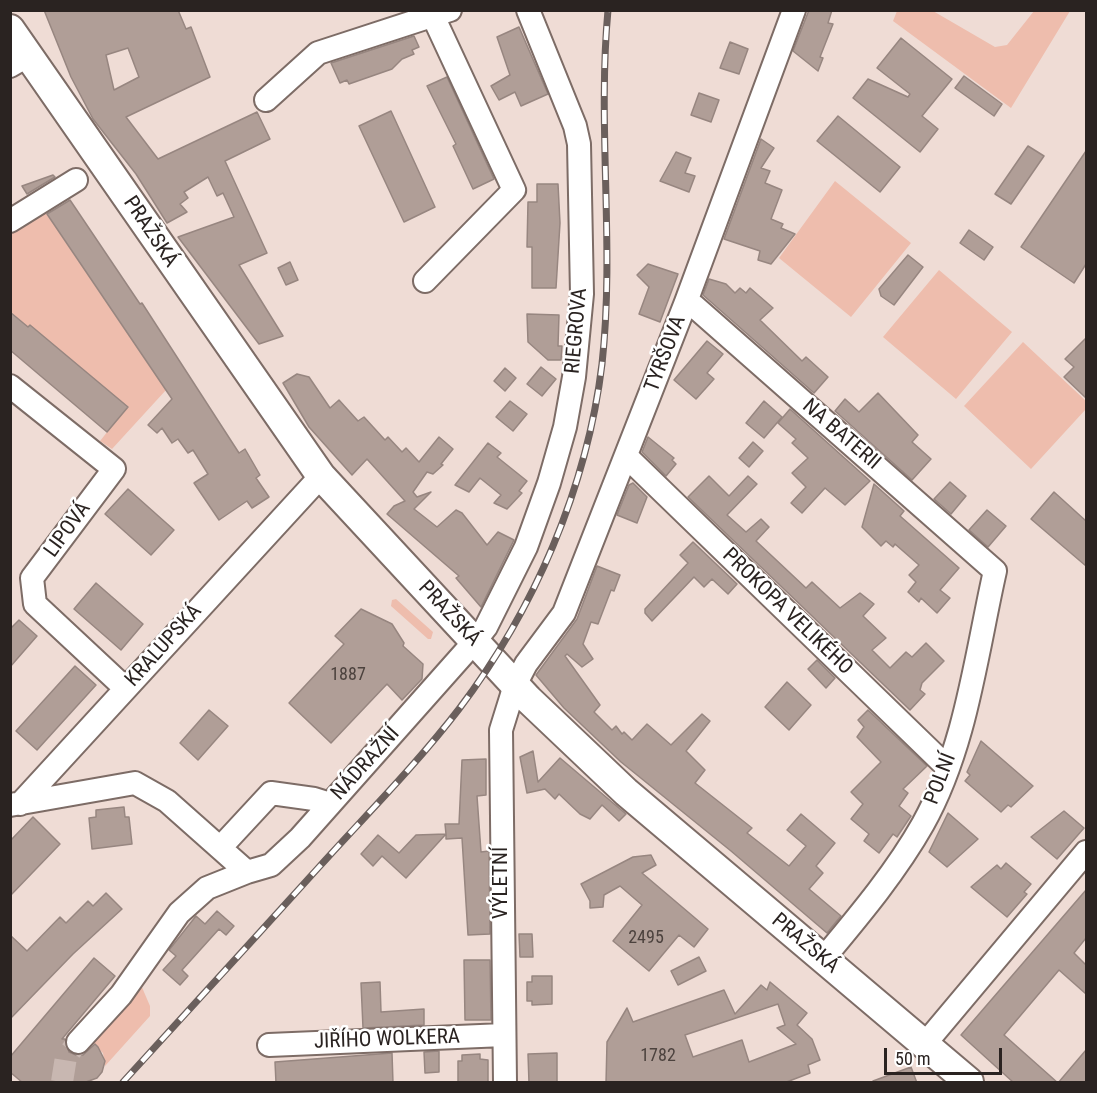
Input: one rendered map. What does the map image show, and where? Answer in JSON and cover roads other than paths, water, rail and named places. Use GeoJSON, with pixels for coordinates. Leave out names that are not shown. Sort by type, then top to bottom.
{"type":"FeatureCollection","features":[{"type":"Feature","properties":{"kind":"main road","name":"PRAŽSKÁ"},"geometry":{"type":"LineString","coordinates":[[10,29],[20,61],[321,476],[515,685],[626,792],[969,1083]]}},
{"type":"Feature","properties":{"kind":"street","name":"RIEGROVA"},"geometry":{"type":"LineString","coordinates":[[475,641],[486,627],[526,547],[546,495],[565,427],[574,377],[582,294],[579,144],[575,126],[528,10]]}},
{"type":"Feature","properties":{"kind":"street","name":"TYRŠOVA"},"geometry":{"type":"LineString","coordinates":[[515,685],[526,664],[564,613],[686,302],[794,10]]}},
{"type":"Feature","properties":{"kind":"street"},"geometry":{"type":"LineString","coordinates":[[266,100],[318,53],[441,13],[514,190],[425,281]]}},
{"type":"Feature","properties":{"kind":"street"},"geometry":{"type":"LineString","coordinates":[[10,221],[76,180]]}},
{"type":"Feature","properties":{"kind":"street","name":"NA BATERII"},"geometry":{"type":"LineString","coordinates":[[686,302],[694,306],[995,571]]}},
{"type":"Feature","properties":{"kind":"street","name":"LIPOVÁ"},"geometry":{"type":"LineString","coordinates":[[10,386],[114,469],[32,578],[35,604],[125,688]]}},
{"type":"Feature","properties":{"kind":"street","name":"PROKOPA VELIKÉHO"},"geometry":{"type":"LineString","coordinates":[[626,456],[948,768]]}},
{"type":"Feature","properties":{"kind":"street","name":"KRALUPSKÁ"},"geometry":{"type":"LineString","coordinates":[[14,809],[35,791],[125,688],[321,476]]}},
{"type":"Feature","properties":{"kind":"street","name":"POLNÍ"},"geometry":{"type":"LineString","coordinates":[[823,959],[897,863],[918,831],[948,768],[969,697],[995,571]]}},
{"type":"Feature","properties":{"kind":"street","name":"NÁDRAŽNÍ"},"geometry":{"type":"LineString","coordinates":[[78,1042],[121,995],[179,913],[207,888],[272,865],[330,804],[475,641]]}},
{"type":"Feature","properties":{"kind":"street","name":"VÝLETNÍ"},"geometry":{"type":"LineString","coordinates":[[505,1083],[501,730],[515,685]]}},
{"type":"Feature","properties":{"kind":"street"},"geometry":{"type":"LineString","coordinates":[[14,809],[135,783],[167,801],[247,872]]}},
{"type":"Feature","properties":{"kind":"street"},"geometry":{"type":"LineString","coordinates":[[220,848],[271,793],[314,799],[330,804]]}},
{"type":"Feature","properties":{"kind":"street"},"geometry":{"type":"LineString","coordinates":[[924,1045],[1086,852]]}},
{"type":"Feature","properties":{"kind":"street","name":"JIŘÍHO WOLKERA"},"geometry":{"type":"LineString","coordinates":[[269,1045],[504,1035]]}},
{"type":"Feature","properties":{"kind":"tunnel"},"geometry":{"type":"LineString","coordinates":[[62,1082],[66,1057],[78,1042]]}},
{"type":"Feature","properties":{"kind":"railway"},"geometry":{"type":"LineString","coordinates":[[123,1082],[443,730],[486,671],[511,631],[553,546],[584,456],[595,410],[602,364],[607,276],[604,98],[608,10]]}}]}
